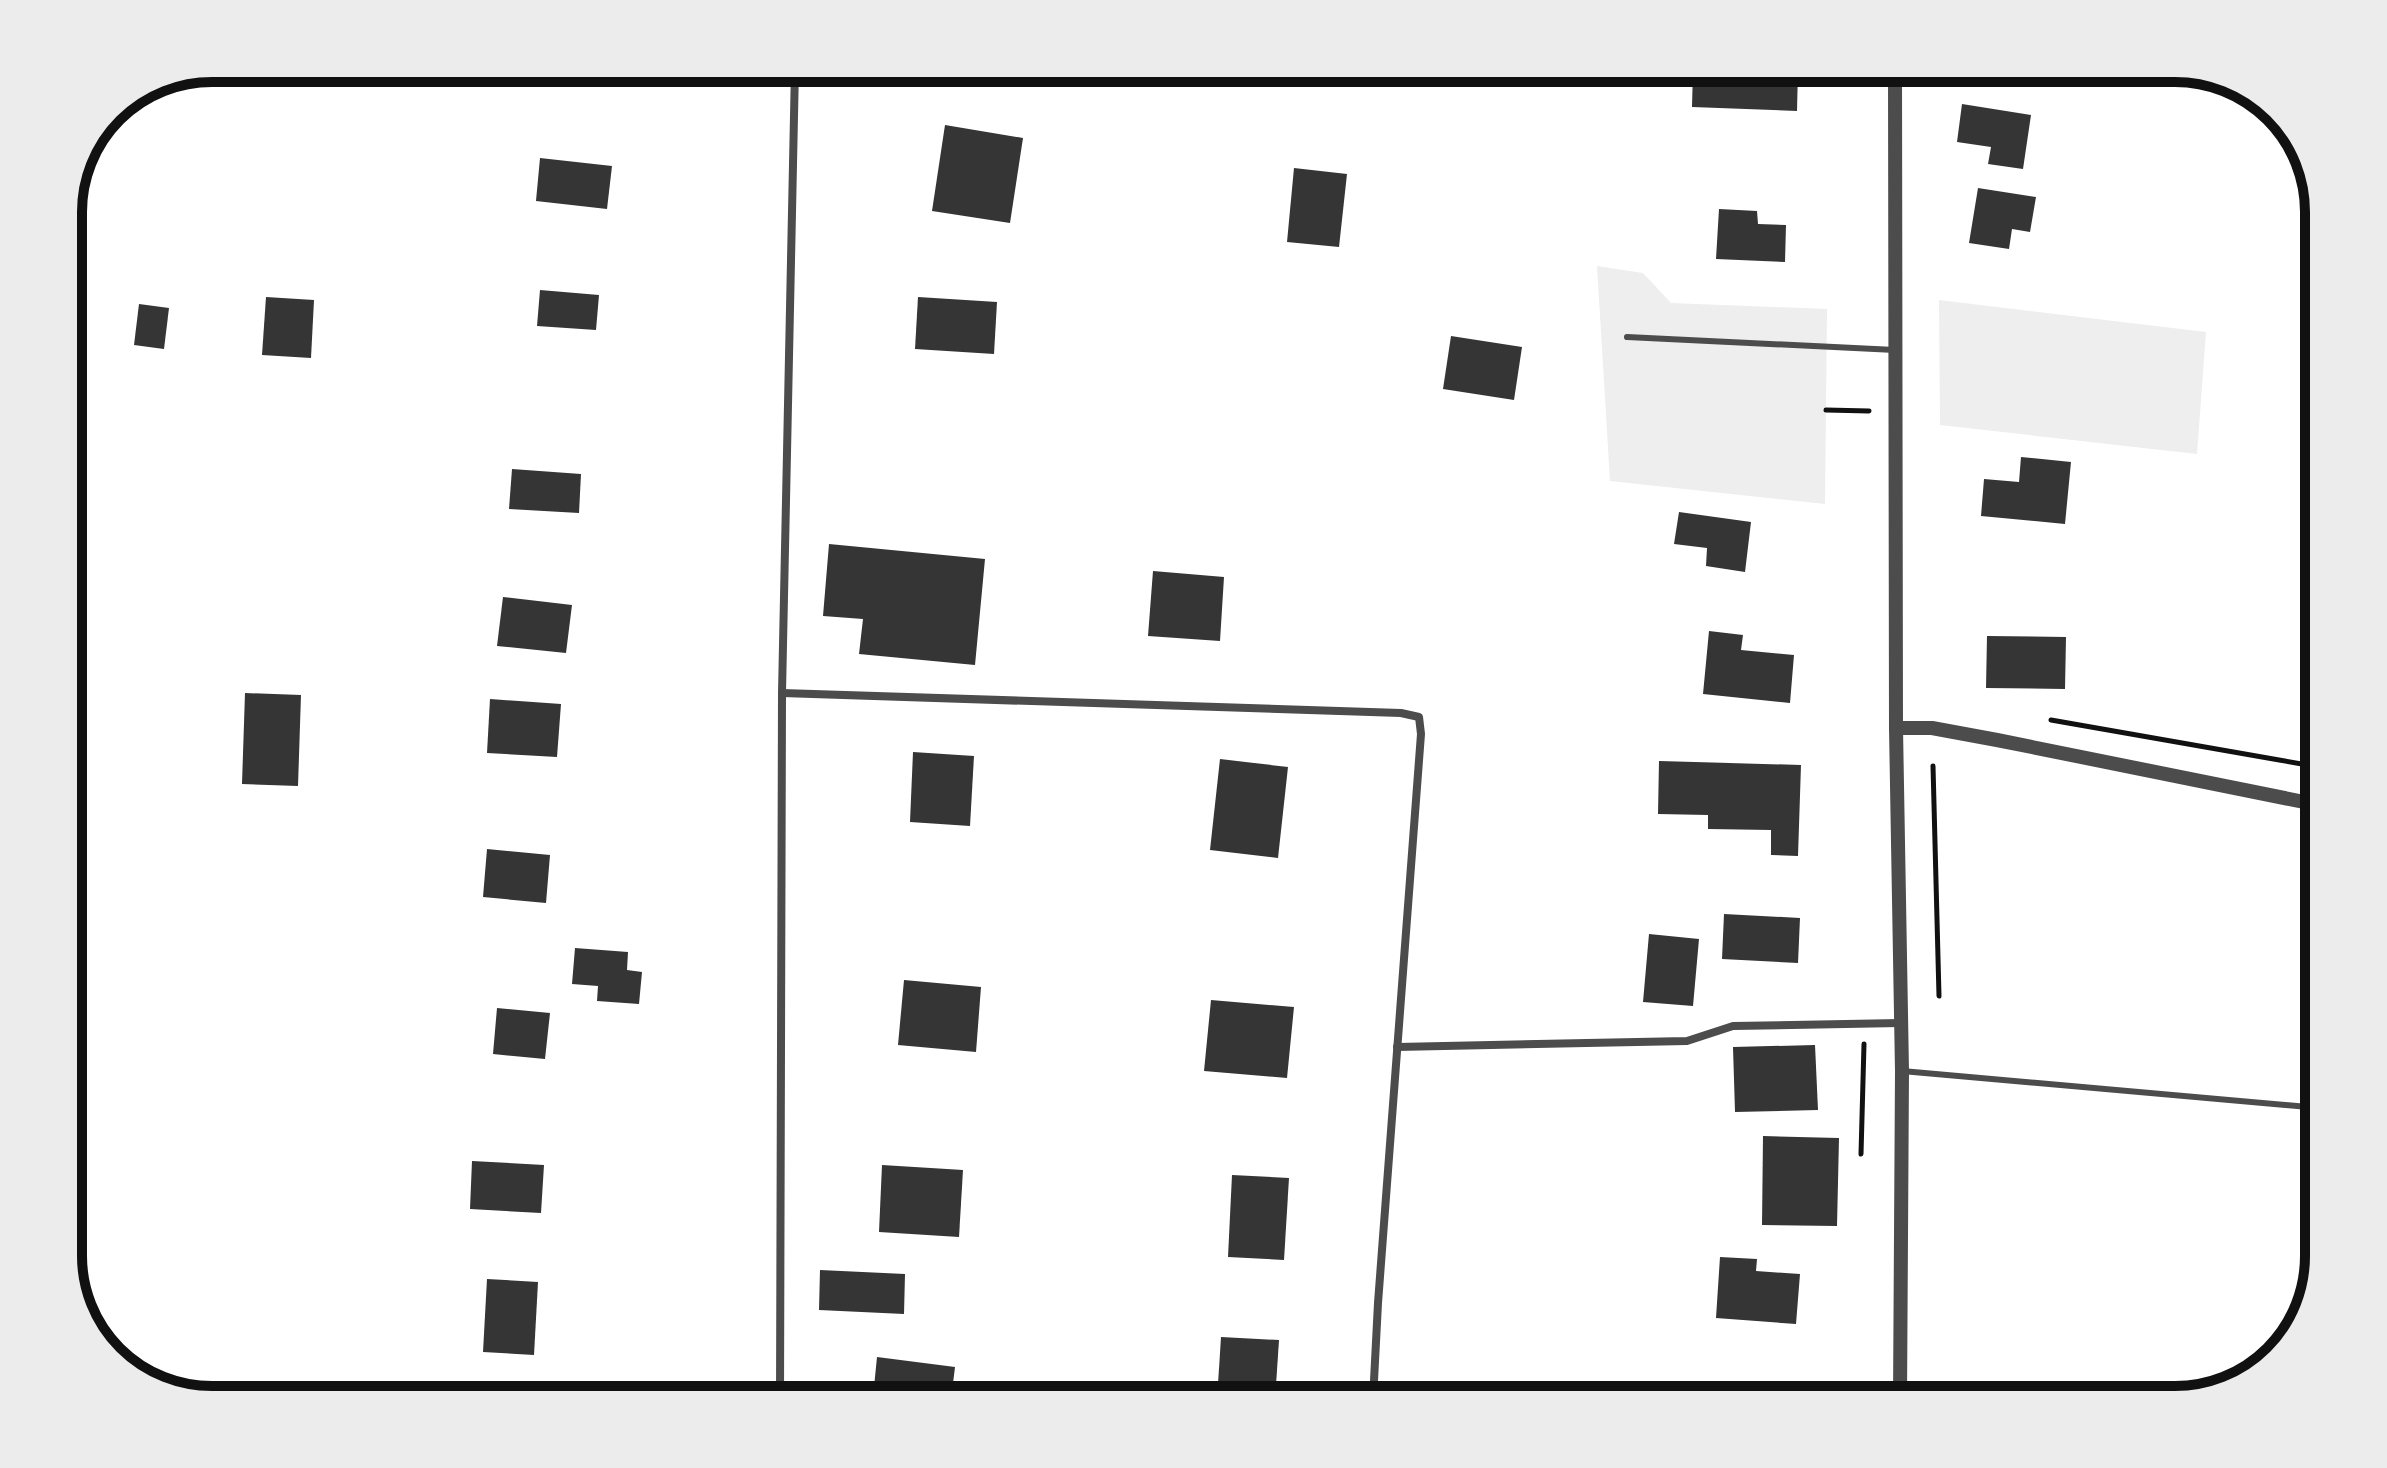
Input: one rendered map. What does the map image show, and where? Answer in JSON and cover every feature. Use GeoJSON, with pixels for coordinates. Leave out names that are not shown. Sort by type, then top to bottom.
{"type":"FeatureCollection","features":[{"type":"Feature","properties":{"kind":"street"},"geometry":{"type":"LineString","coordinates":[[780,1386],[782,693],[795,82]]}},
{"type":"Feature","properties":{"kind":"street"},"geometry":{"type":"LineString","coordinates":[[1895,82],[1896,728],[1902,1071],[1900,1386]]}},
{"type":"Feature","properties":{"kind":"street"},"geometry":{"type":"LineString","coordinates":[[782,693],[1401,713],[1419,717],[1421,734],[1374,1386]]}},
{"type":"Feature","properties":{"kind":"street"},"geometry":{"type":"LineString","coordinates":[[1896,728],[1932,728],[2305,802]]}},
{"type":"Feature","properties":{"kind":"street"},"geometry":{"type":"LineString","coordinates":[[1397,1047],[1687,1041],[1733,1026],[1900,1023]]}},
{"type":"Feature","properties":{"kind":"lane"},"geometry":{"type":"LineString","coordinates":[[1627,337],[1896,350]]}},
{"type":"Feature","properties":{"kind":"lane"},"geometry":{"type":"LineString","coordinates":[[1902,1071],[2305,1107]]}},
{"type":"Feature","properties":{"kind":"path"},"geometry":{"type":"LineString","coordinates":[[1826,410],[1896,412]]}},
{"type":"Feature","properties":{"kind":"path"},"geometry":{"type":"LineString","coordinates":[[2042,719],[2305,765]]}},
{"type":"Feature","properties":{"kind":"path"},"geometry":{"type":"LineString","coordinates":[[1933,766],[1939,996]]}},
{"type":"Feature","properties":{"kind":"path"},"geometry":{"type":"LineString","coordinates":[[1861,1154],[1865,1023]]}},
{"type":"Feature","properties":{"kind":"shaded area"},"geometry":{"type":"Polygon","coordinates":[[[1597,266],[1643,273],[1671,303],[1827,309],[1825,504],[1610,481],[1597,266]]]}},
{"type":"Feature","properties":{"kind":"shaded area"},"geometry":{"type":"Polygon","coordinates":[[[1939,300],[2206,332],[2197,454],[1940,425],[1939,300]]]}},
{"type":"Feature","properties":{"kind":"building"},"geometry":{"type":"Polygon","coordinates":[[[1693,82],[1798,82],[1797,111],[1692,107],[1693,82]]]}},
{"type":"Feature","properties":{"kind":"building"},"geometry":{"type":"Polygon","coordinates":[[[1962,104],[2031,115],[2023,169],[1988,164],[1991,147],[1957,142],[1962,104]]]}},
{"type":"Feature","properties":{"kind":"building"},"geometry":{"type":"Polygon","coordinates":[[[945,125],[1023,138],[1010,223],[932,211],[945,125]]]}},
{"type":"Feature","properties":{"kind":"building"},"geometry":{"type":"Polygon","coordinates":[[[540,158],[612,166],[607,209],[536,201],[540,158]]]}},
{"type":"Feature","properties":{"kind":"building"},"geometry":{"type":"Polygon","coordinates":[[[1294,168],[1347,174],[1339,247],[1287,242],[1294,168]]]}},
{"type":"Feature","properties":{"kind":"building"},"geometry":{"type":"Polygon","coordinates":[[[1978,188],[2036,197],[2030,232],[2012,229],[2009,249],[1969,243],[1978,188]]]}},
{"type":"Feature","properties":{"kind":"building"},"geometry":{"type":"Polygon","coordinates":[[[1719,209],[1757,211],[1758,224],[1786,225],[1785,262],[1716,259],[1719,209]]]}},
{"type":"Feature","properties":{"kind":"building"},"geometry":{"type":"Polygon","coordinates":[[[540,290],[599,295],[596,330],[537,326],[540,290]]]}},
{"type":"Feature","properties":{"kind":"building"},"geometry":{"type":"Polygon","coordinates":[[[266,297],[314,300],[311,358],[262,355],[266,297]]]}},
{"type":"Feature","properties":{"kind":"building"},"geometry":{"type":"Polygon","coordinates":[[[918,297],[997,302],[994,354],[915,349],[918,297]]]}},
{"type":"Feature","properties":{"kind":"building"},"geometry":{"type":"Polygon","coordinates":[[[139,304],[169,308],[164,349],[134,345],[139,304]]]}},
{"type":"Feature","properties":{"kind":"building"},"geometry":{"type":"Polygon","coordinates":[[[1451,336],[1522,347],[1514,400],[1443,389],[1451,336]]]}},
{"type":"Feature","properties":{"kind":"building"},"geometry":{"type":"Polygon","coordinates":[[[2021,457],[2071,462],[2065,524],[1981,516],[1984,479],[2019,482],[2021,457]]]}},
{"type":"Feature","properties":{"kind":"building"},"geometry":{"type":"Polygon","coordinates":[[[512,469],[581,474],[579,513],[509,509],[512,469]]]}},
{"type":"Feature","properties":{"kind":"building"},"geometry":{"type":"Polygon","coordinates":[[[1679,512],[1751,522],[1745,572],[1706,566],[1707,548],[1674,544],[1679,512]]]}},
{"type":"Feature","properties":{"kind":"building"},"geometry":{"type":"Polygon","coordinates":[[[829,544],[985,559],[975,665],[859,654],[863,619],[823,616],[829,544]]]}},
{"type":"Feature","properties":{"kind":"building"},"geometry":{"type":"Polygon","coordinates":[[[1153,571],[1224,577],[1220,641],[1148,636],[1153,571]]]}},
{"type":"Feature","properties":{"kind":"building"},"geometry":{"type":"Polygon","coordinates":[[[503,597],[572,605],[566,653],[497,646],[503,597]]]}},
{"type":"Feature","properties":{"kind":"building"},"geometry":{"type":"Polygon","coordinates":[[[1709,631],[1743,635],[1741,650],[1794,655],[1790,703],[1703,694],[1709,631]]]}},
{"type":"Feature","properties":{"kind":"building"},"geometry":{"type":"Polygon","coordinates":[[[1987,636],[2066,637],[2065,689],[1986,688],[1987,636]]]}},
{"type":"Feature","properties":{"kind":"building"},"geometry":{"type":"Polygon","coordinates":[[[245,693],[301,695],[298,786],[242,784],[245,693]]]}},
{"type":"Feature","properties":{"kind":"building"},"geometry":{"type":"Polygon","coordinates":[[[490,699],[561,704],[557,757],[487,753],[490,699]]]}},
{"type":"Feature","properties":{"kind":"building"},"geometry":{"type":"Polygon","coordinates":[[[913,752],[974,756],[970,826],[910,822],[913,752]]]}},
{"type":"Feature","properties":{"kind":"building"},"geometry":{"type":"Polygon","coordinates":[[[1220,759],[1288,767],[1278,858],[1210,850],[1220,759]]]}},
{"type":"Feature","properties":{"kind":"building"},"geometry":{"type":"Polygon","coordinates":[[[1659,761],[1801,765],[1798,856],[1771,855],[1771,830],[1708,829],[1708,815],[1658,814],[1659,761]]]}},
{"type":"Feature","properties":{"kind":"building"},"geometry":{"type":"Polygon","coordinates":[[[487,849],[550,855],[546,903],[483,897],[487,849]]]}},
{"type":"Feature","properties":{"kind":"building"},"geometry":{"type":"Polygon","coordinates":[[[1724,914],[1800,918],[1798,963],[1722,959],[1724,914]]]}},
{"type":"Feature","properties":{"kind":"building"},"geometry":{"type":"Polygon","coordinates":[[[1649,934],[1699,939],[1693,1006],[1643,1002],[1649,934]]]}},
{"type":"Feature","properties":{"kind":"building"},"geometry":{"type":"Polygon","coordinates":[[[575,948],[628,952],[627,970],[642,972],[639,1004],[597,1001],[598,986],[572,984],[575,948]]]}},
{"type":"Feature","properties":{"kind":"building"},"geometry":{"type":"Polygon","coordinates":[[[904,980],[981,987],[976,1052],[898,1045],[904,980]]]}},
{"type":"Feature","properties":{"kind":"building"},"geometry":{"type":"Polygon","coordinates":[[[1211,1000],[1294,1007],[1287,1078],[1204,1071],[1211,1000]]]}},
{"type":"Feature","properties":{"kind":"building"},"geometry":{"type":"Polygon","coordinates":[[[497,1008],[550,1013],[545,1059],[493,1054],[497,1008]]]}},
{"type":"Feature","properties":{"kind":"building"},"geometry":{"type":"Polygon","coordinates":[[[1815,1045],[1818,1110],[1735,1112],[1733,1047],[1815,1045]]]}},
{"type":"Feature","properties":{"kind":"building"},"geometry":{"type":"Polygon","coordinates":[[[1763,1136],[1839,1138],[1837,1226],[1762,1225],[1763,1136]]]}},
{"type":"Feature","properties":{"kind":"building"},"geometry":{"type":"Polygon","coordinates":[[[472,1161],[544,1165],[541,1213],[470,1209],[472,1161]]]}},
{"type":"Feature","properties":{"kind":"building"},"geometry":{"type":"Polygon","coordinates":[[[882,1165],[963,1170],[959,1237],[879,1232],[882,1165]]]}},
{"type":"Feature","properties":{"kind":"building"},"geometry":{"type":"Polygon","coordinates":[[[1232,1175],[1289,1178],[1284,1260],[1228,1257],[1232,1175]]]}},
{"type":"Feature","properties":{"kind":"building"},"geometry":{"type":"Polygon","coordinates":[[[1720,1257],[1757,1259],[1756,1271],[1800,1274],[1796,1324],[1716,1318],[1720,1257]]]}},
{"type":"Feature","properties":{"kind":"building"},"geometry":{"type":"Polygon","coordinates":[[[820,1270],[905,1274],[904,1314],[819,1310],[820,1270]]]}},
{"type":"Feature","properties":{"kind":"building"},"geometry":{"type":"Polygon","coordinates":[[[487,1279],[538,1282],[534,1355],[483,1352],[487,1279]]]}},
{"type":"Feature","properties":{"kind":"building"},"geometry":{"type":"Polygon","coordinates":[[[1221,1337],[1279,1340],[1276,1386],[1218,1386],[1221,1337]]]}},
{"type":"Feature","properties":{"kind":"building"},"geometry":{"type":"Polygon","coordinates":[[[877,1357],[955,1367],[953,1386],[874,1386],[877,1357]]]}}]}
